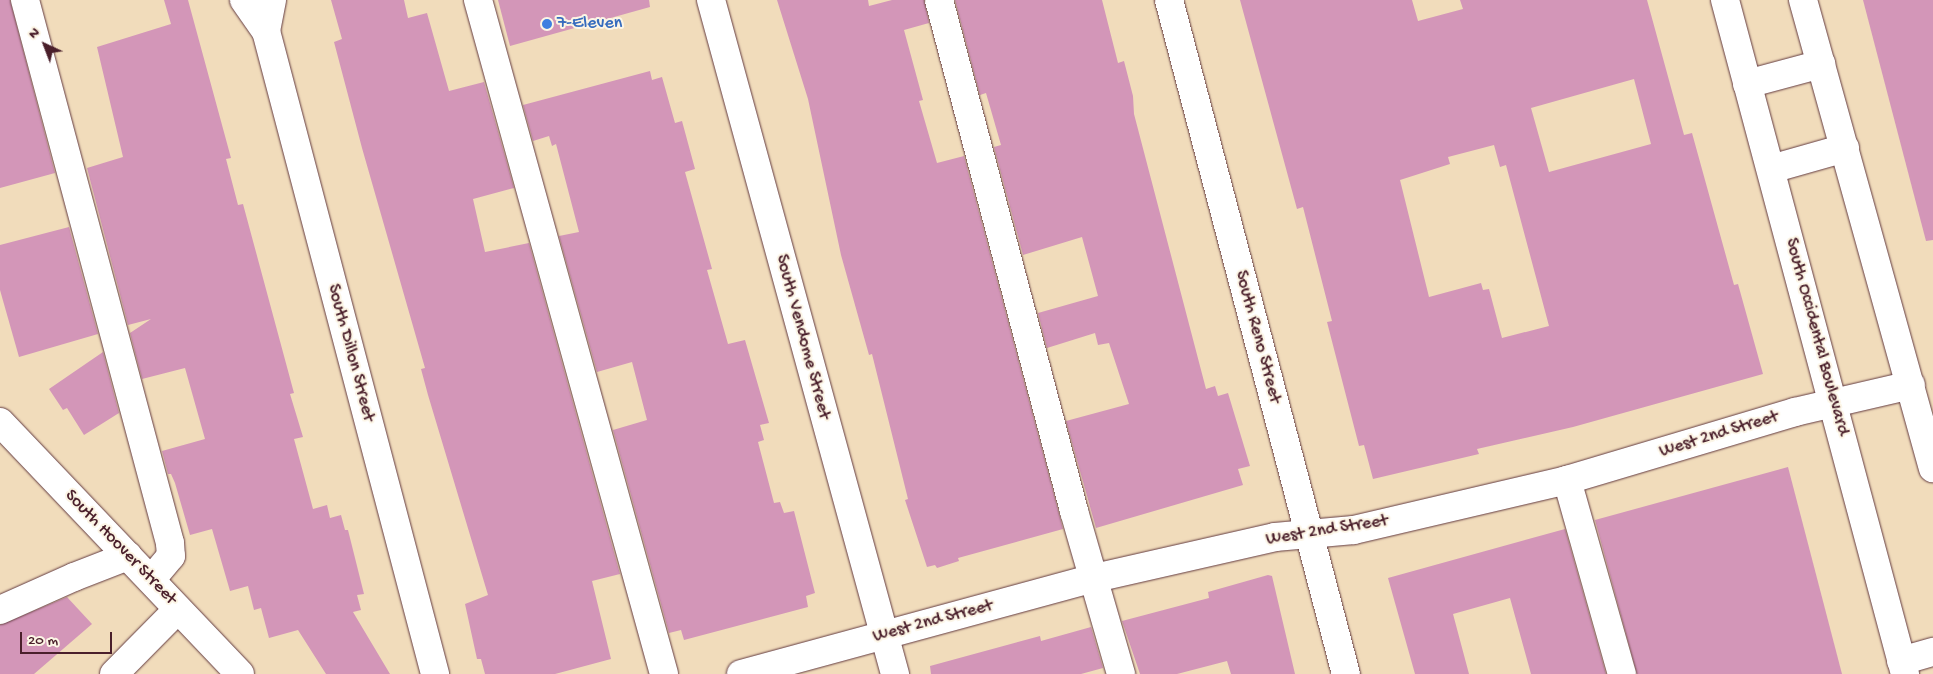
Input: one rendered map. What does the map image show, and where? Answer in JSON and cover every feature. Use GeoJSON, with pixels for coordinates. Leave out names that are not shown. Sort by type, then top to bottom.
{"type":"FeatureCollection","features":[{"type":"Feature","properties":{"kind":"street"},"geometry":{"type":"LineString","coordinates":[[25,0],[170,543],[171,556],[151,580]]}},
{"type":"Feature","properties":{"kind":"street","name":"South Dillon Street"},"geometry":{"type":"LineString","coordinates":[[244,0],[266,31],[435,674]]}},
{"type":"Feature","properties":{"kind":"street","name":"South Dillon Street"},"geometry":{"type":"LineString","coordinates":[[266,31],[272,0]]}},
{"type":"Feature","properties":{"kind":"street"},"geometry":{"type":"LineString","coordinates":[[478,0],[664,674]]}},
{"type":"Feature","properties":{"kind":"street","name":"South Vendome Street"},"geometry":{"type":"LineString","coordinates":[[712,0],[883,636],[895,674]]}},
{"type":"Feature","properties":{"kind":"street"},"geometry":{"type":"LineString","coordinates":[[939,0],[1074,511],[1095,578],[1121,674]]}},
{"type":"Feature","properties":{"kind":"street","name":"South Reno Street"},"geometry":{"type":"LineString","coordinates":[[1169,0],[1346,674]]}},
{"type":"Feature","properties":{"kind":"street","name":"South Occidental Boulevard"},"geometry":{"type":"LineString","coordinates":[[1725,0],[1834,402],[1903,667]]}},
{"type":"Feature","properties":{"kind":"street"},"geometry":{"type":"LineString","coordinates":[[1803,0],[1933,468]]}},
{"type":"Feature","properties":{"kind":"street"},"geometry":{"type":"LineString","coordinates":[[1747,84],[1821,64]]}},
{"type":"Feature","properties":{"kind":"street"},"geometry":{"type":"LineString","coordinates":[[1770,170],[1845,148]]}},
{"type":"Feature","properties":{"kind":"street","name":"West 2nd Street"},"geometry":{"type":"LineString","coordinates":[[741,674],[1095,578],[1275,537],[1354,530],[1567,480],[1834,402],[1911,385]]}},
{"type":"Feature","properties":{"kind":"street","name":"South Hoover Street"},"geometry":{"type":"LineString","coordinates":[[0,422],[240,674]]}},
{"type":"Feature","properties":{"kind":"street"},"geometry":{"type":"LineString","coordinates":[[1567,480],[1622,674]]}},
{"type":"Feature","properties":{"kind":"street"},"geometry":{"type":"LineString","coordinates":[[0,610],[74,576],[128,556]]}},
{"type":"Feature","properties":{"kind":"street"},"geometry":{"type":"LineString","coordinates":[[114,674],[178,608]]}},
{"type":"Feature","properties":{"kind":"street"},"geometry":{"type":"LineString","coordinates":[[1903,667],[1933,652]]}},
{"type":"Feature","properties":{"kind":"building"},"geometry":{"type":"Polygon","coordinates":[[[0,0],[10,0],[55,173],[0,188],[0,0]]]}},
{"type":"Feature","properties":{"kind":"building"},"geometry":{"type":"Polygon","coordinates":[[[164,0],[188,0],[231,158],[226,159],[238,205],[243,204],[294,393],[290,394],[303,437],[294,439],[313,509],[327,505],[330,518],[341,515],[345,530],[348,530],[364,594],[357,595],[361,610],[353,612],[390,674],[326,674],[298,630],[269,638],[261,608],[254,610],[248,586],[230,591],[212,529],[190,535],[175,483],[171,474],[168,474],[162,451],[205,439],[185,368],[142,379],[130,333],[151,319],[128,325],[87,168],[123,157],[97,47],[171,24],[164,0]]]}},
{"type":"Feature","properties":{"kind":"building"},"geometry":{"type":"Polygon","coordinates":[[[331,0],[404,0],[408,18],[427,13],[449,91],[484,82],[514,188],[473,199],[485,252],[529,243],[620,574],[592,581],[611,659],[555,674],[485,674],[481,659],[477,659],[465,604],[488,595],[428,395],[421,369],[425,368],[362,148],[334,42],[342,39],[331,0]]]}},
{"type":"Feature","properties":{"kind":"building","name":"7-Eleven"},"geometry":{"type":"Polygon","coordinates":[[[498,0],[649,0],[650,7],[510,46],[498,0]]]}},
{"type":"Feature","properties":{"kind":"building"},"geometry":{"type":"Polygon","coordinates":[[[777,0],[868,0],[869,6],[892,0],[924,0],[929,23],[904,30],[923,100],[919,101],[937,163],[964,156],[1063,529],[958,558],[959,561],[937,568],[935,565],[927,567],[905,500],[908,499],[872,354],[869,355],[841,255],[808,99],[777,0]]]}},
{"type":"Feature","properties":{"kind":"building"},"geometry":{"type":"Polygon","coordinates":[[[955,0],[1102,0],[1118,63],[1124,61],[1133,96],[1134,114],[1206,389],[1215,386],[1218,396],[1228,393],[1250,466],[1238,469],[1243,485],[1096,528],[1066,421],[1129,404],[1109,343],[1098,345],[1095,333],[1047,348],[1038,313],[1098,296],[1082,237],[1023,255],[994,147],[1001,145],[986,93],[980,95],[955,0]]]}},
{"type":"Feature","properties":{"kind":"building"},"geometry":{"type":"Polygon","coordinates":[[[1240,0],[1412,0],[1418,21],[1463,9],[1460,0],[1647,0],[1684,135],[1692,133],[1734,285],[1738,284],[1763,374],[1573,427],[1477,449],[1479,454],[1373,479],[1364,445],[1359,446],[1327,322],[1332,321],[1303,207],[1297,209],[1240,0]],[[1634,79],[1531,108],[1549,172],[1651,144],[1634,79]],[[1494,145],[1448,157],[1450,164],[1400,180],[1429,297],[1481,283],[1483,290],[1489,289],[1502,338],[1549,326],[1506,165],[1500,167],[1494,145]]]}},
{"type":"Feature","properties":{"kind":"building"},"geometry":{"type":"Polygon","coordinates":[[[1863,0],[1933,0],[1933,240],[1926,241],[1863,0]]]}},
{"type":"Feature","properties":{"kind":"building"},"geometry":{"type":"Polygon","coordinates":[[[650,71],[652,80],[662,77],[675,123],[682,121],[695,169],[685,172],[712,269],[707,270],[728,344],[745,340],[769,423],[760,425],[764,440],[758,442],[774,503],[780,502],[784,513],[794,511],[815,593],[806,596],[808,607],[684,640],[681,630],[669,633],[613,430],[647,420],[632,362],[597,372],[559,236],[579,232],[556,144],[552,146],[549,136],[533,141],[523,105],[650,71]]]}},
{"type":"Feature","properties":{"kind":"building"},"geometry":{"type":"Polygon","coordinates":[[[69,227],[98,334],[19,357],[0,290],[0,245],[69,227]]]}},
{"type":"Feature","properties":{"kind":"building"},"geometry":{"type":"Polygon","coordinates":[[[103,352],[119,413],[84,435],[67,408],[63,410],[49,389],[103,352]]]}},
{"type":"Feature","properties":{"kind":"building"},"geometry":{"type":"Polygon","coordinates":[[[1788,467],[1842,674],[1637,674],[1595,520],[1788,467]]]}},
{"type":"Feature","properties":{"kind":"building"},"geometry":{"type":"Polygon","coordinates":[[[1565,529],[1606,674],[1531,674],[1510,598],[1453,614],[1469,674],[1415,674],[1388,578],[1565,529]]]}},
{"type":"Feature","properties":{"kind":"building"},"geometry":{"type":"Polygon","coordinates":[[[1268,575],[1272,576],[1295,674],[1231,674],[1227,661],[1177,674],[1140,674],[1122,621],[1209,598],[1208,592],[1268,575]]]}},
{"type":"Feature","properties":{"kind":"building"},"geometry":{"type":"Polygon","coordinates":[[[67,597],[92,624],[34,674],[0,674],[0,625],[67,597]]]}},
{"type":"Feature","properties":{"kind":"building"},"geometry":{"type":"Polygon","coordinates":[[[1091,627],[1103,668],[1081,674],[931,674],[930,666],[1040,636],[1041,641],[1091,627]]]}},
{"type":"Feature","properties":{"kind":"place","name":"7-Eleven"},"geometry":{"type":"Point","coordinates":[547,24]}}]}
